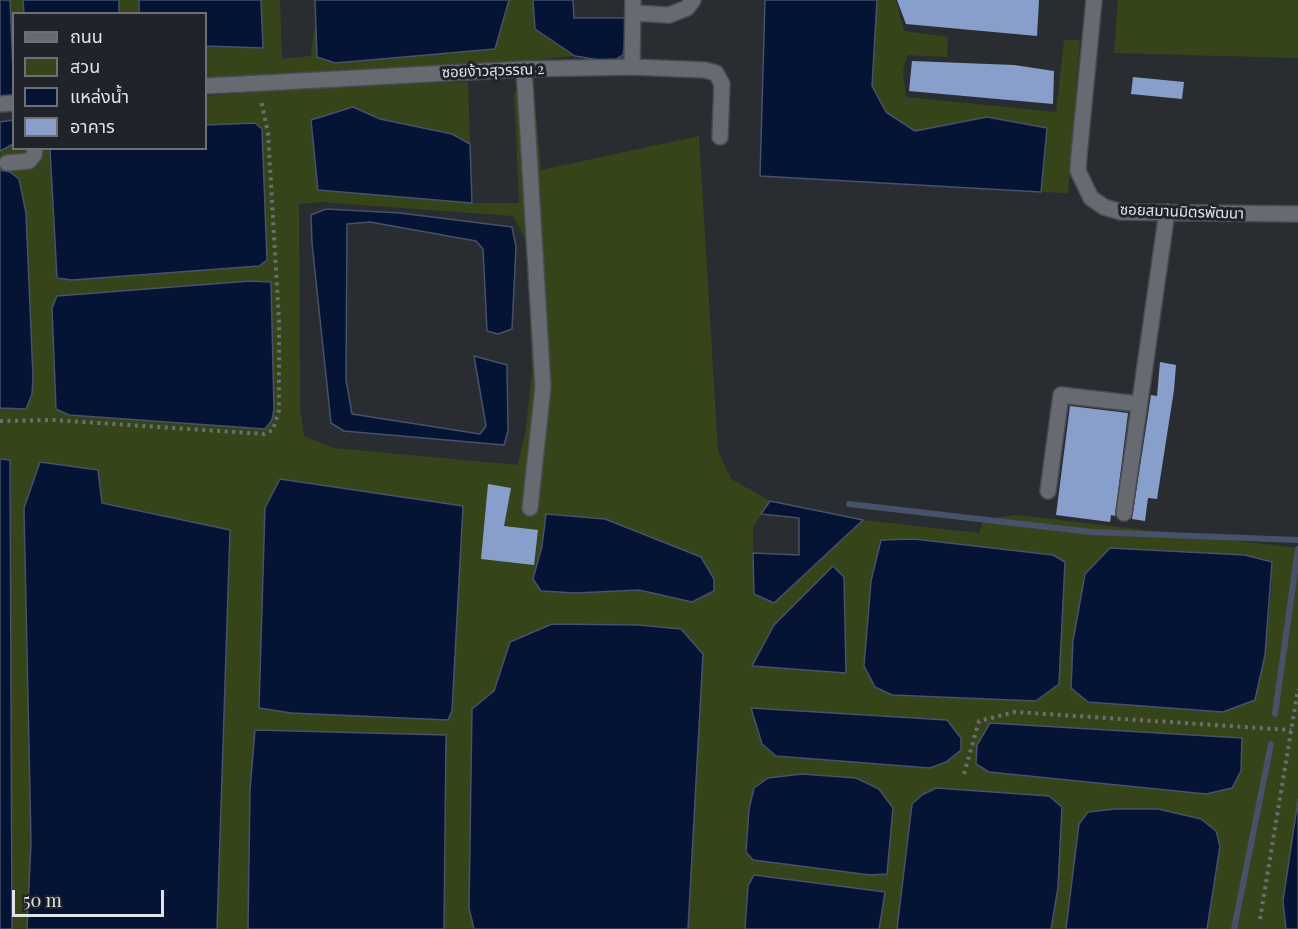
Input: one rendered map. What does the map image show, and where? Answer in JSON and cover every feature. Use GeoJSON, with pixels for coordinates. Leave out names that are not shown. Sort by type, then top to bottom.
{"type":"FeatureCollection","features":[{"type":"Feature","properties":{"kind":"street"},"geometry":{"type":"LineString","coordinates":[[632,67],[633,6],[669,15],[687,8],[693,0]]}},
{"type":"Feature","properties":{"kind":"street","name":"ซอยสมานมิตรพัฒนา"},"geometry":{"type":"LineString","coordinates":[[1094,0],[1078,171],[1090,198],[1104,207],[1121,212],[1298,214]]}},
{"type":"Feature","properties":{"kind":"street","name":"ซอยง้าวสุวรรณ 2"},"geometry":{"type":"LineString","coordinates":[[207,86],[524,69],[632,67],[705,70],[716,73],[722,84],[720,137]]}},
{"type":"Feature","properties":{"kind":"street"},"geometry":{"type":"LineString","coordinates":[[524,69],[543,387],[530,508]]}},
{"type":"Feature","properties":{"kind":"street"},"geometry":{"type":"LineString","coordinates":[[7,163],[29,161],[34,155],[34,150]]}},
{"type":"Feature","properties":{"kind":"street"},"geometry":{"type":"LineString","coordinates":[[1124,513],[1167,212]]}},
{"type":"Feature","properties":{"kind":"street"},"geometry":{"type":"LineString","coordinates":[[1048,491],[1060,395],[1139,404]]}},
{"type":"Feature","properties":{"kind":"path"},"geometry":{"type":"LineString","coordinates":[[0,421],[54,420],[264,434],[273,430],[279,410],[279,321],[268,133],[256,82]]}},
{"type":"Feature","properties":{"kind":"path"},"geometry":{"type":"LineString","coordinates":[[1260,919],[1298,689]]}},
{"type":"Feature","properties":{"kind":"path"},"geometry":{"type":"LineString","coordinates":[[964,774],[979,721],[1015,712],[1291,730]]}},
{"type":"Feature","properties":{"kind":"green space"},"geometry":{"type":"Polygon","coordinates":[[[10,0],[23,0],[24,12],[12,12],[12,47],[10,0]]]}},
{"type":"Feature","properties":{"kind":"green space"},"geometry":{"type":"Polygon","coordinates":[[[119,0],[139,0],[139,12],[119,12],[119,0]]]}},
{"type":"Feature","properties":{"kind":"green space"},"geometry":{"type":"Polygon","coordinates":[[[261,0],[280,0],[282,59],[311,56],[316,16],[314,0],[315,0],[318,38],[317,57],[495,49],[509,0],[533,0],[535,29],[575,56],[464,66],[264,74],[207,79],[207,46],[263,48],[261,0]]]}},
{"type":"Feature","properties":{"kind":"green space"},"geometry":{"type":"Polygon","coordinates":[[[877,0],[896,0],[904,31],[948,37],[947,57],[907,55],[903,72],[906,97],[1056,112],[1064,40],[1080,40],[1068,193],[1041,192],[1047,128],[987,117],[915,132],[886,112],[872,86],[877,0]]]}},
{"type":"Feature","properties":{"kind":"green space"},"geometry":{"type":"Polygon","coordinates":[[[1118,0],[1298,0],[1298,58],[1114,53],[1118,0]]]}},
{"type":"Feature","properties":{"kind":"green space"},"geometry":{"type":"Polygon","coordinates":[[[468,82],[470,144],[452,134],[380,119],[353,107],[472,203],[519,203],[514,91],[534,90],[541,170],[699,136],[718,451],[731,479],[770,501],[753,527],[754,594],[774,602],[863,520],[979,533],[984,519],[1017,515],[1298,548],[1298,800],[1283,901],[1286,929],[1207,929],[1220,846],[1158,809],[1115,809],[1088,812],[1079,824],[1066,929],[1051,929],[1058,887],[1062,807],[912,804],[897,929],[879,929],[884,892],[748,886],[745,929],[688,929],[702,654],[681,629],[637,625],[552,624],[510,642],[494,691],[472,710],[469,908],[474,929],[444,929],[446,735],[256,730],[250,790],[248,929],[217,929],[230,530],[102,502],[40,462],[24,508],[31,842],[27,929],[12,929],[10,460],[0,459],[0,408],[26,409],[33,377],[31,330],[10,172],[0,170],[0,151],[12,145],[12,150],[50,150],[57,278],[72,280],[259,266],[267,260],[254,123],[207,125],[207,96],[308,87],[468,82]],[[320,202],[299,204],[300,406],[304,436],[333,448],[518,465],[526,428],[532,372],[527,241],[513,216],[320,202]],[[271,282],[56,409],[69,415],[265,429],[272,420],[274,409],[271,282]],[[546,514],[542,546],[533,579],[541,590],[576,593],[639,590],[692,602],[546,514]],[[914,539],[881,540],[871,581],[864,666],[1059,684],[1060,647],[1053,555],[914,539]],[[1110,548],[1085,574],[1073,641],[1071,688],[1255,700],[1265,655],[1272,562],[1245,555],[1110,548]],[[833,566],[774,625],[752,666],[846,673],[844,577],[833,566]],[[818,713],[777,756],[881,764],[946,720],[818,713]],[[746,852],[753,860],[870,875],[746,852]]]}},
{"type":"Feature","properties":{"kind":"water"},"geometry":{"type":"Polygon","coordinates":[[[0,0],[10,0],[12,95],[0,96],[0,0]]]}},
{"type":"Feature","properties":{"kind":"water"},"geometry":{"type":"Polygon","coordinates":[[[23,0],[119,0],[119,12],[24,12],[23,0]]]}},
{"type":"Feature","properties":{"kind":"water"},"geometry":{"type":"Polygon","coordinates":[[[139,0],[261,0],[263,48],[207,46],[207,12],[139,12],[139,0]]]}},
{"type":"Feature","properties":{"kind":"water"},"geometry":{"type":"Polygon","coordinates":[[[315,0],[509,0],[495,49],[335,63],[317,57],[315,0]]]}},
{"type":"Feature","properties":{"kind":"water"},"geometry":{"type":"Polygon","coordinates":[[[533,0],[573,0],[574,18],[625,18],[626,37],[623,55],[612,62],[575,56],[535,29],[533,0]]]}},
{"type":"Feature","properties":{"kind":"water"},"geometry":{"type":"Polygon","coordinates":[[[765,0],[877,0],[872,86],[886,112],[915,131],[987,117],[1047,128],[1041,192],[760,176],[765,0]]]}},
{"type":"Feature","properties":{"kind":"water"},"geometry":{"type":"Polygon","coordinates":[[[353,107],[380,119],[452,134],[470,144],[472,203],[318,190],[311,120],[353,107]]]}},
{"type":"Feature","properties":{"kind":"water"},"geometry":{"type":"Polygon","coordinates":[[[12,120],[12,145],[0,151],[0,122],[12,120]]]}},
{"type":"Feature","properties":{"kind":"water"},"geometry":{"type":"Polygon","coordinates":[[[255,123],[262,129],[267,260],[259,266],[72,280],[57,278],[50,150],[207,150],[207,125],[255,123]]]}},
{"type":"Feature","properties":{"kind":"water"},"geometry":{"type":"Polygon","coordinates":[[[0,170],[10,172],[19,179],[26,213],[33,377],[32,394],[26,409],[0,408],[0,170]]]}},
{"type":"Feature","properties":{"kind":"water"},"geometry":{"type":"Polygon","coordinates":[[[326,209],[400,213],[512,227],[516,247],[512,329],[498,334],[487,331],[483,249],[476,241],[370,222],[347,224],[346,380],[352,414],[480,434],[486,426],[474,356],[507,365],[508,431],[504,445],[344,431],[331,423],[311,215],[326,209]]]}},
{"type":"Feature","properties":{"kind":"water"},"geometry":{"type":"Polygon","coordinates":[[[250,281],[271,282],[274,409],[272,420],[265,429],[69,415],[56,409],[52,308],[57,296],[250,281]]]}},
{"type":"Feature","properties":{"kind":"water"},"geometry":{"type":"Polygon","coordinates":[[[0,459],[10,460],[12,929],[0,929],[0,459]]]}},
{"type":"Feature","properties":{"kind":"water"},"geometry":{"type":"Polygon","coordinates":[[[40,462],[98,470],[102,503],[230,530],[217,929],[27,929],[31,842],[24,508],[40,462]]]}},
{"type":"Feature","properties":{"kind":"water"},"geometry":{"type":"Polygon","coordinates":[[[280,479],[463,506],[452,711],[448,720],[291,713],[259,708],[265,508],[280,479]]]}},
{"type":"Feature","properties":{"kind":"water"},"geometry":{"type":"Polygon","coordinates":[[[770,501],[863,520],[774,603],[754,594],[753,553],[799,555],[799,518],[761,514],[770,501]]]}},
{"type":"Feature","properties":{"kind":"water"},"geometry":{"type":"Polygon","coordinates":[[[546,514],[605,519],[701,557],[714,579],[714,591],[692,602],[639,590],[576,593],[541,591],[533,579],[542,546],[546,514]]]}},
{"type":"Feature","properties":{"kind":"water"},"geometry":{"type":"Polygon","coordinates":[[[914,539],[1053,555],[1065,562],[1059,684],[1036,701],[892,695],[875,687],[864,666],[871,581],[881,540],[914,539]]]}},
{"type":"Feature","properties":{"kind":"water"},"geometry":{"type":"Polygon","coordinates":[[[1110,548],[1245,555],[1272,562],[1265,655],[1255,700],[1223,712],[1088,702],[1071,688],[1073,641],[1085,574],[1110,548]]]}},
{"type":"Feature","properties":{"kind":"water"},"geometry":{"type":"Polygon","coordinates":[[[833,566],[844,577],[846,673],[752,666],[774,625],[833,566]]]}},
{"type":"Feature","properties":{"kind":"water"},"geometry":{"type":"Polygon","coordinates":[[[552,624],[638,625],[681,629],[703,654],[688,929],[474,929],[469,908],[472,709],[494,691],[510,642],[552,624]]]}},
{"type":"Feature","properties":{"kind":"water"},"geometry":{"type":"Polygon","coordinates":[[[751,708],[947,720],[961,738],[961,750],[946,762],[930,768],[776,756],[762,744],[751,708]]]}},
{"type":"Feature","properties":{"kind":"water"},"geometry":{"type":"Polygon","coordinates":[[[990,723],[1242,738],[1241,771],[1232,788],[1206,794],[989,772],[976,764],[977,745],[990,723]]]}},
{"type":"Feature","properties":{"kind":"water"},"geometry":{"type":"Polygon","coordinates":[[[255,730],[446,735],[444,929],[248,929],[250,790],[255,730]]]}},
{"type":"Feature","properties":{"kind":"water"},"geometry":{"type":"Polygon","coordinates":[[[802,774],[856,778],[879,789],[893,808],[887,874],[870,875],[753,860],[746,852],[749,809],[754,788],[768,778],[802,774]]]}},
{"type":"Feature","properties":{"kind":"water"},"geometry":{"type":"Polygon","coordinates":[[[936,788],[1049,796],[1062,807],[1058,887],[1051,929],[897,929],[912,804],[922,795],[936,788]]]}},
{"type":"Feature","properties":{"kind":"water"},"geometry":{"type":"Polygon","coordinates":[[[1298,800],[1298,929],[1286,929],[1283,901],[1298,800]]]}},
{"type":"Feature","properties":{"kind":"water"},"geometry":{"type":"Polygon","coordinates":[[[1115,809],[1158,809],[1201,819],[1216,831],[1220,846],[1207,929],[1066,929],[1079,824],[1088,812],[1115,809]]]}},
{"type":"Feature","properties":{"kind":"water"},"geometry":{"type":"Polygon","coordinates":[[[754,875],[885,892],[879,929],[745,929],[748,886],[754,875]]]}},
{"type":"Feature","properties":{"kind":"building"},"geometry":{"type":"Polygon","coordinates":[[[897,0],[1039,0],[1037,36],[906,24],[897,0]]]}},
{"type":"Feature","properties":{"kind":"building"},"geometry":{"type":"Polygon","coordinates":[[[912,61],[1014,65],[1054,71],[1053,104],[909,91],[912,61]]]}},
{"type":"Feature","properties":{"kind":"building"},"geometry":{"type":"Polygon","coordinates":[[[1133,77],[1184,82],[1182,99],[1131,94],[1133,77]]]}},
{"type":"Feature","properties":{"kind":"building"},"geometry":{"type":"Polygon","coordinates":[[[1160,362],[1176,365],[1174,390],[1157,499],[1148,498],[1145,521],[1132,519],[1151,395],[1157,396],[1160,362]]]}},
{"type":"Feature","properties":{"kind":"building"},"geometry":{"type":"Polygon","coordinates":[[[1070,406],[1128,413],[1115,516],[1111,515],[1110,522],[1056,515],[1070,406]]]}},
{"type":"Feature","properties":{"kind":"building"},"geometry":{"type":"Polygon","coordinates":[[[488,484],[511,488],[504,526],[538,530],[534,565],[481,559],[488,484]]]}},
{"type":"Feature","properties":{"kind":"waterway"},"geometry":{"type":"LineString","coordinates":[[849,504],[1091,532],[1298,540]]}},
{"type":"Feature","properties":{"kind":"waterway"},"geometry":{"type":"LineString","coordinates":[[1275,714],[1298,549]]}},
{"type":"Feature","properties":{"kind":"waterway"},"geometry":{"type":"LineString","coordinates":[[1234,929],[1271,744]]}}]}
